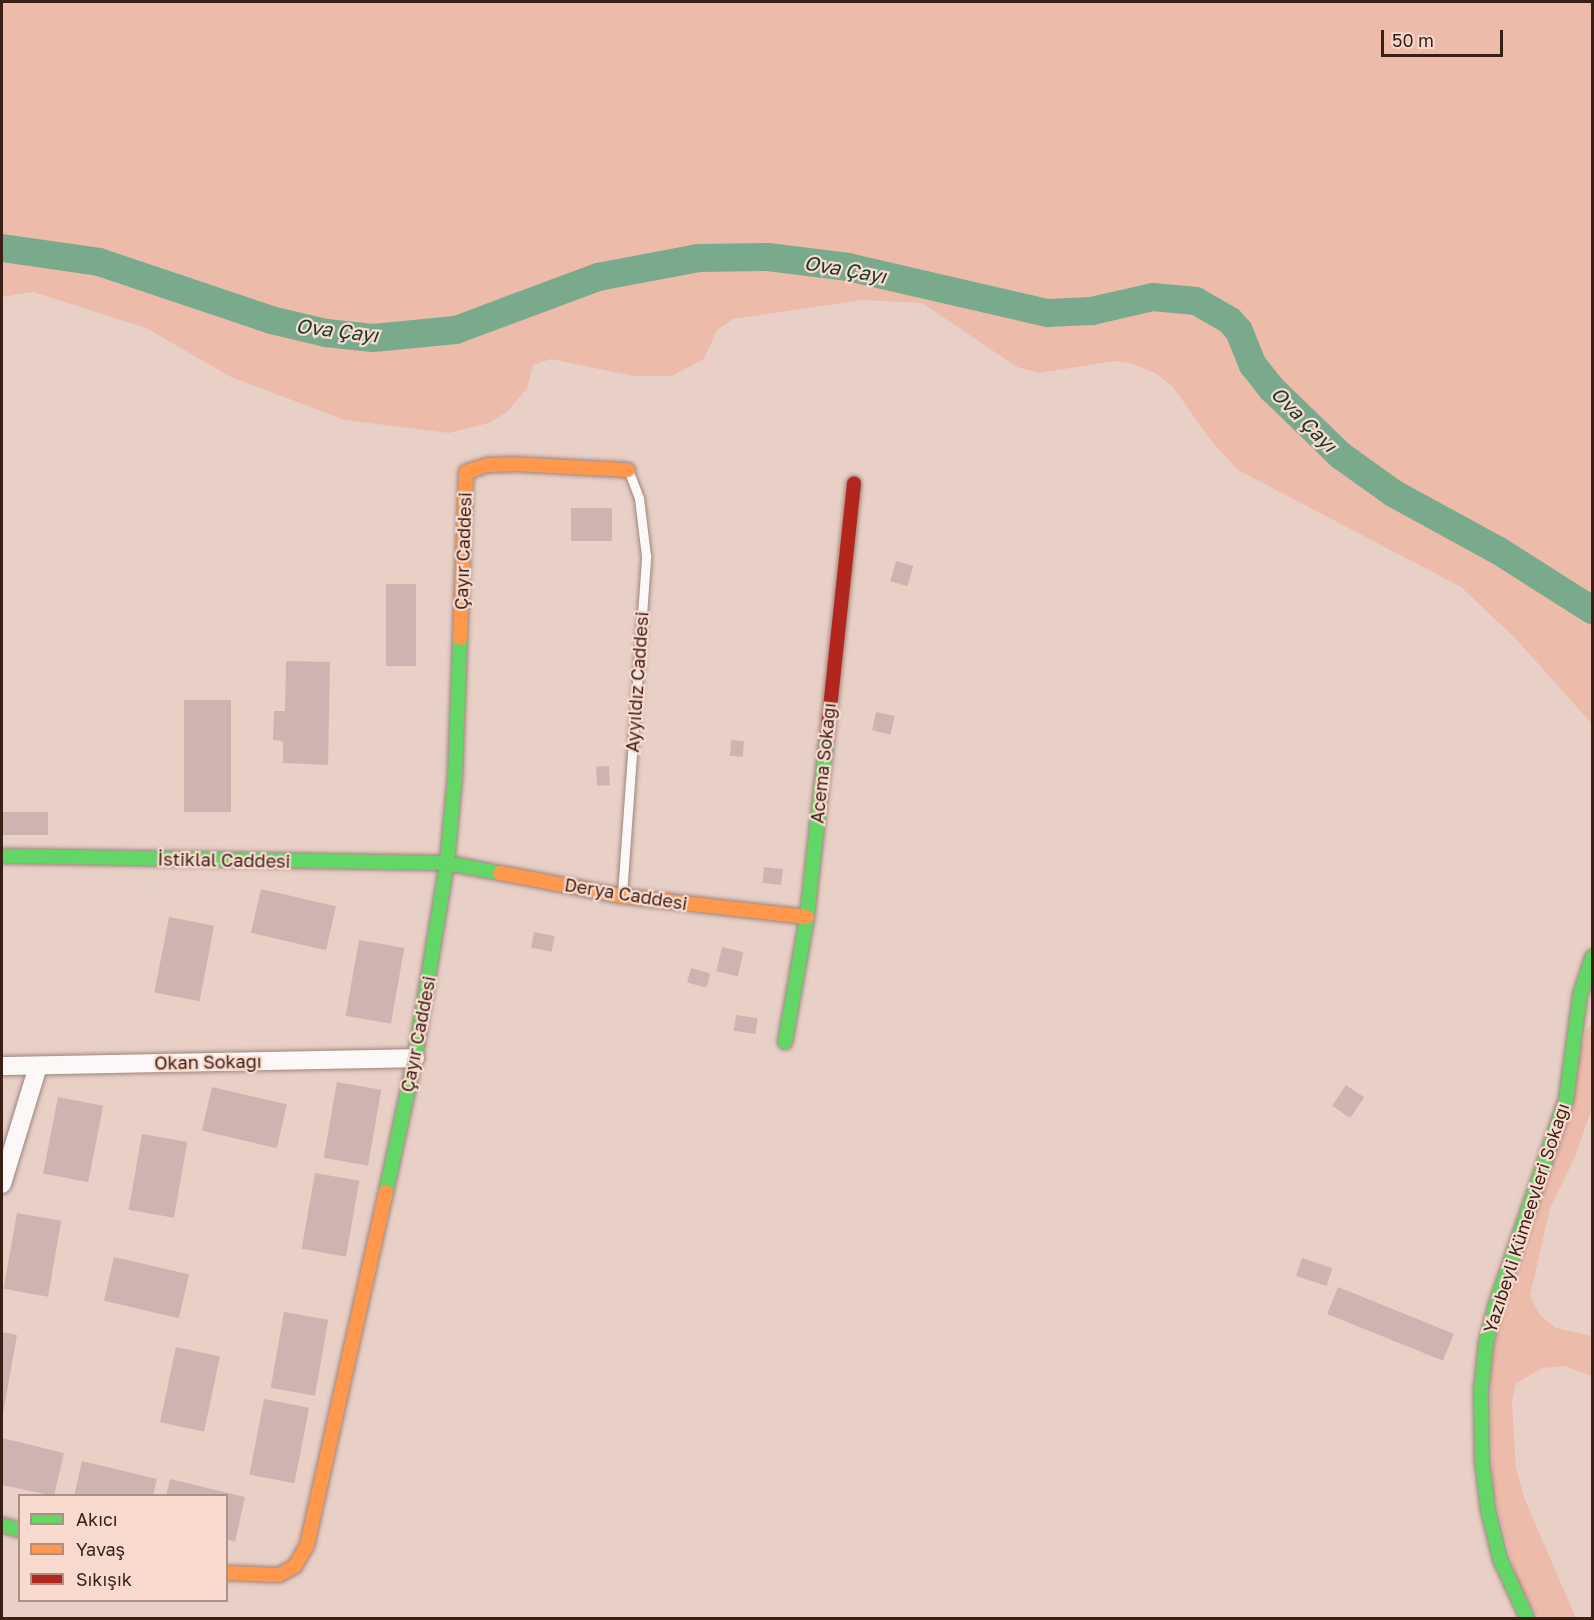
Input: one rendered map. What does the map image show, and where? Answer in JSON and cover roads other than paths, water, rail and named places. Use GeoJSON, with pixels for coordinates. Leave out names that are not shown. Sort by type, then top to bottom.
{"type":"FeatureCollection","features":[{"type":"Feature","properties":{"kind":"street","name":"Çayır Caddesi"},"geometry":{"type":"LineString","coordinates":[[228,1574],[279,1575],[295,1566],[315,1516],[415,1058],[447,863],[455,777],[466,472],[488,465],[512,464],[628,470]]}},
{"type":"Feature","properties":{"kind":"street","name":"Acema Sokağı"},"geometry":{"type":"LineString","coordinates":[[786,1042],[807,918],[854,483]]}},
{"type":"Feature","properties":{"kind":"street","name":"İstiklal Caddesi"},"geometry":{"type":"LineString","coordinates":[[2,856],[447,863]]}},
{"type":"Feature","properties":{"kind":"street","name":"Derya Caddesi"},"geometry":{"type":"LineString","coordinates":[[447,863],[622,896],[807,918]]}},
{"type":"Feature","properties":{"kind":"street","name":"Yazıbeyli Kümeevleri Sokağı"},"geometry":{"type":"LineString","coordinates":[[1527,1618],[1500,1559],[1488,1510],[1482,1461],[1481,1390],[1496,1304],[1566,1100],[1580,995],[1593,957]]}},
{"type":"Feature","properties":{"kind":"street","name":"Okan Sokağı"},"geometry":{"type":"LineString","coordinates":[[2,1066],[415,1058]]}},
{"type":"Feature","properties":{"kind":"street"},"geometry":{"type":"LineString","coordinates":[[2,1184],[38,1066]]}},
{"type":"Feature","properties":{"kind":"street"},"geometry":{"type":"LineString","coordinates":[[2,1525],[18,1529]]}},
{"type":"Feature","properties":{"kind":"lane","name":"Ayyıldız Caddesi"},"geometry":{"type":"LineString","coordinates":[[622,896],[646,556],[639,498],[628,470]]}},
{"type":"Feature","properties":{"kind":"waterway","name":"Ova Çayı"},"geometry":{"type":"LineString","coordinates":[[2,248],[99,262],[271,320],[326,333],[373,338],[456,330],[598,277],[699,258],[768,257],[848,267],[1048,313],[1092,311],[1153,297],[1196,301],[1230,321],[1239,331],[1253,365],[1272,389],[1340,455],[1393,493],[1499,551],[1592,610]]}}]}
